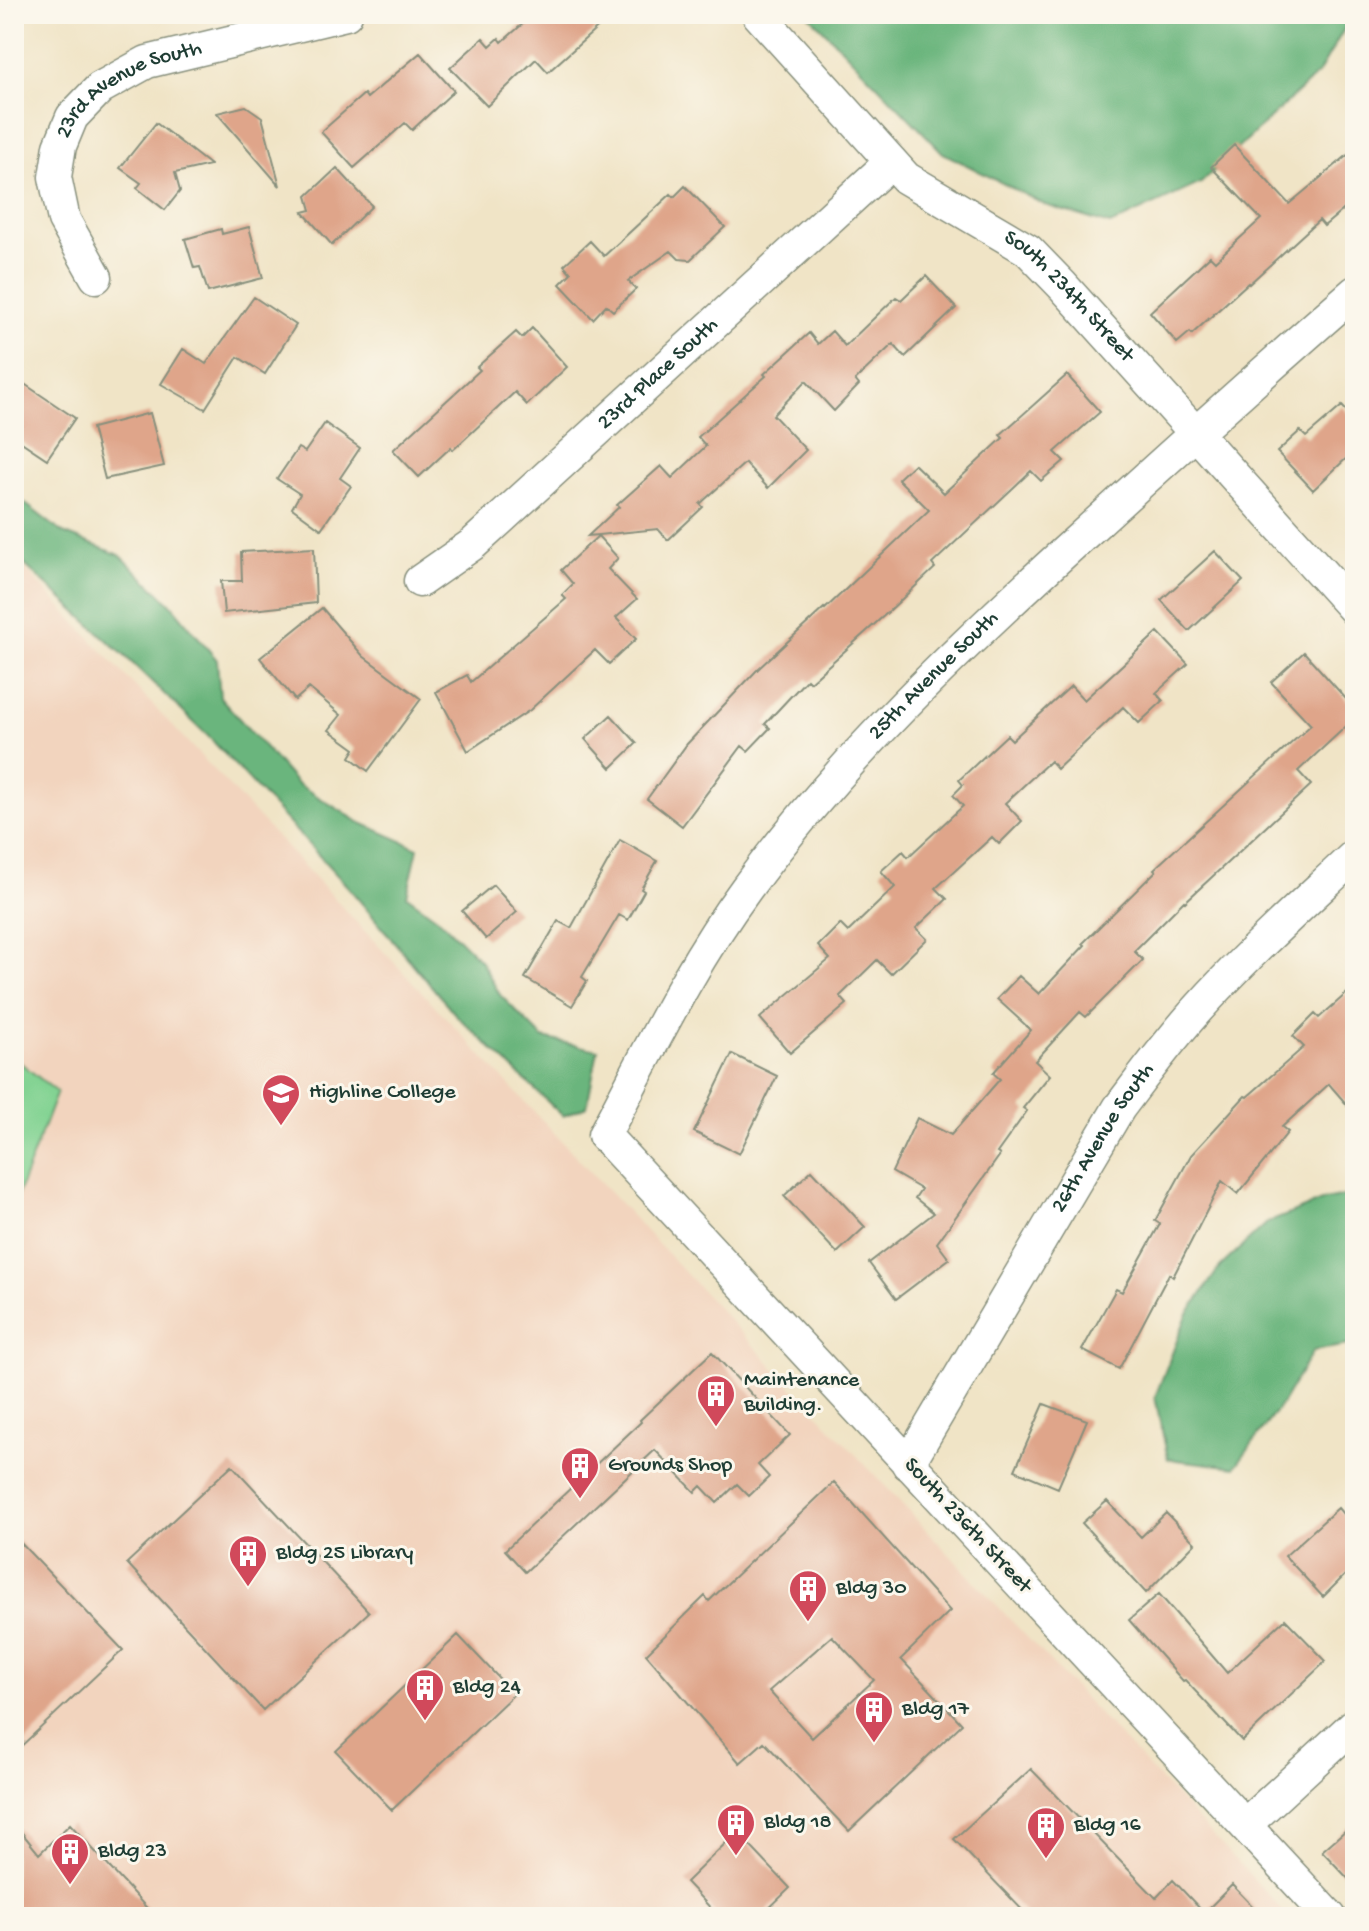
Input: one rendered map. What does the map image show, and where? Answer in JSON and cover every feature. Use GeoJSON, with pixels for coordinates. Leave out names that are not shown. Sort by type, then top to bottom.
{"type":"FeatureCollection","features":[{"type":"Feature","properties":{"kind":"street","name":"23rd Avenue South"},"geometry":{"type":"LineString","coordinates":[[96,277],[64,220],[55,177],[60,146],[72,117],[100,88],[147,62],[346,14]]}},
{"type":"Feature","properties":{"kind":"street","name":"South 234th Street"},"geometry":{"type":"LineString","coordinates":[[758,14],[906,178],[1028,250],[1355,610]]}},
{"type":"Feature","properties":{"kind":"street","name":"23rd Place South"},"geometry":{"type":"LineString","coordinates":[[420,581],[473,544],[891,162]]}},
{"type":"Feature","properties":{"kind":"street","name":"25th Avenue South"},"geometry":{"type":"LineString","coordinates":[[604,1135],[691,971],[745,890],[802,816],[930,679],[989,621],[1355,292]]}},
{"type":"Feature","properties":{"kind":"street","name":"26th Avenue South"},"geometry":{"type":"LineString","coordinates":[[908,1464],[1119,1108],[1195,1011],[1355,855]]}},
{"type":"Feature","properties":{"kind":"street","name":"South 236th Street"},"geometry":{"type":"LineString","coordinates":[[604,1135],[1330,1917]]}},
{"type":"Feature","properties":{"kind":"street"},"geometry":{"type":"LineString","coordinates":[[1246,1824],[1355,1724]]}},
{"type":"Feature","properties":{"kind":"shaded area","name":"Highline College"},"geometry":{"type":"Polygon","coordinates":[[[14,557],[1083,1697],[1289,1917],[14,1917],[14,557]]]}},
{"type":"Feature","properties":{"kind":"green space"},"geometry":{"type":"Polygon","coordinates":[[[808,14],[1353,14],[1319,72],[1201,183],[1110,225],[1045,205],[943,153],[808,14]]]}},
{"type":"Feature","properties":{"kind":"green space"},"geometry":{"type":"Polygon","coordinates":[[[14,495],[63,533],[120,555],[170,603],[217,660],[220,697],[296,783],[359,822],[418,848],[407,896],[441,921],[481,961],[500,995],[543,1038],[598,1050],[587,1106],[563,1116],[455,1014],[349,888],[208,736],[14,555],[14,495]]]}},
{"type":"Feature","properties":{"kind":"green space"},"geometry":{"type":"Polygon","coordinates":[[[14,1060],[57,1092],[14,1204],[14,1060]]]}},
{"type":"Feature","properties":{"kind":"green space"},"geometry":{"type":"Polygon","coordinates":[[[1355,1194],[1355,1344],[1313,1351],[1282,1403],[1235,1467],[1168,1459],[1155,1397],[1187,1315],[1220,1267],[1267,1223],[1324,1200],[1355,1194]]]}},
{"type":"Feature","properties":{"kind":"building"},"geometry":{"type":"Polygon","coordinates":[[[534,14],[613,14],[548,72],[536,59],[487,106],[450,68],[483,38],[490,46],[499,38],[502,42],[534,14]]]}},
{"type":"Feature","properties":{"kind":"building"},"geometry":{"type":"Polygon","coordinates":[[[420,53],[454,91],[412,130],[405,123],[354,168],[321,132],[364,94],[367,98],[420,53]]]}},
{"type":"Feature","properties":{"kind":"building"},"geometry":{"type":"Polygon","coordinates":[[[246,106],[262,117],[280,186],[217,113],[246,106]]]}},
{"type":"Feature","properties":{"kind":"building"},"geometry":{"type":"Polygon","coordinates":[[[156,123],[210,165],[175,173],[180,191],[165,210],[137,188],[141,183],[120,168],[156,123]]]}},
{"type":"Feature","properties":{"kind":"building"},"geometry":{"type":"Polygon","coordinates":[[[1234,145],[1289,204],[1355,149],[1355,200],[1324,226],[1319,220],[1192,334],[1190,332],[1177,343],[1150,312],[1210,256],[1215,261],[1261,219],[1211,167],[1234,145]]]}},
{"type":"Feature","properties":{"kind":"building"},"geometry":{"type":"Polygon","coordinates":[[[337,168],[372,206],[332,245],[303,212],[311,210],[307,196],[337,168]]]}},
{"type":"Feature","properties":{"kind":"building"},"geometry":{"type":"Polygon","coordinates":[[[685,186],[725,227],[690,260],[679,259],[671,251],[628,281],[636,289],[613,311],[606,305],[593,319],[560,284],[571,273],[564,265],[590,241],[604,256],[671,194],[674,197],[685,186]]]}},
{"type":"Feature","properties":{"kind":"building"},"geometry":{"type":"Polygon","coordinates":[[[249,227],[263,278],[208,292],[200,267],[194,268],[185,239],[221,229],[222,234],[249,227]]]}},
{"type":"Feature","properties":{"kind":"building"},"geometry":{"type":"Polygon","coordinates":[[[926,276],[956,308],[905,357],[893,344],[855,380],[859,385],[834,411],[806,381],[773,415],[806,450],[768,488],[745,463],[700,504],[703,507],[668,540],[658,529],[588,536],[661,466],[672,478],[706,446],[698,437],[809,333],[818,344],[832,331],[845,346],[896,297],[901,300],[926,276]]]}},
{"type":"Feature","properties":{"kind":"building"},"geometry":{"type":"Polygon","coordinates":[[[254,297],[296,325],[265,374],[238,357],[205,409],[161,384],[183,349],[206,364],[254,297]]]}},
{"type":"Feature","properties":{"kind":"building"},"geometry":{"type":"Polygon","coordinates":[[[532,328],[567,367],[527,405],[515,392],[419,477],[393,450],[480,370],[477,367],[516,332],[522,338],[532,328]]]}},
{"type":"Feature","properties":{"kind":"building"},"geometry":{"type":"Polygon","coordinates":[[[1067,375],[1100,412],[1055,452],[1064,461],[1041,481],[1031,471],[932,564],[935,568],[887,613],[810,682],[807,679],[765,724],[770,728],[748,751],[742,746],[682,826],[647,799],[687,744],[758,669],[929,510],[898,479],[914,464],[944,493],[1003,438],[1000,435],[1067,375]]]}},
{"type":"Feature","properties":{"kind":"building"},"geometry":{"type":"Polygon","coordinates":[[[14,377],[75,418],[47,459],[14,437],[14,377]]]}},
{"type":"Feature","properties":{"kind":"building"},"geometry":{"type":"Polygon","coordinates":[[[1342,406],[1355,420],[1355,450],[1313,490],[1277,452],[1300,431],[1306,437],[1342,406]]]}},
{"type":"Feature","properties":{"kind":"building"},"geometry":{"type":"Polygon","coordinates":[[[150,413],[164,466],[105,479],[92,428],[150,413]]]}},
{"type":"Feature","properties":{"kind":"building"},"geometry":{"type":"Polygon","coordinates":[[[325,423],[360,448],[340,478],[351,486],[321,529],[292,508],[300,494],[277,479],[298,448],[305,452],[325,423]]]}},
{"type":"Feature","properties":{"kind":"building"},"geometry":{"type":"Polygon","coordinates":[[[598,536],[618,558],[608,569],[637,599],[616,618],[636,639],[609,664],[595,650],[530,710],[468,751],[436,692],[467,675],[471,682],[566,599],[562,595],[573,584],[561,570],[598,536]]]}},
{"type":"Feature","properties":{"kind":"building"},"geometry":{"type":"Polygon","coordinates":[[[314,548],[316,603],[224,613],[221,581],[242,581],[241,552],[314,548]]]}},
{"type":"Feature","properties":{"kind":"building"},"geometry":{"type":"Polygon","coordinates":[[[1215,551],[1243,581],[1189,631],[1161,600],[1215,551]]]}},
{"type":"Feature","properties":{"kind":"building"},"geometry":{"type":"Polygon","coordinates":[[[322,608],[363,656],[421,699],[368,771],[350,757],[355,749],[329,730],[341,715],[309,688],[295,700],[260,658],[322,608]]]}},
{"type":"Feature","properties":{"kind":"building"},"geometry":{"type":"Polygon","coordinates":[[[1158,632],[1188,664],[1156,693],[1163,701],[1139,723],[1123,707],[1057,769],[1050,761],[1005,803],[1022,821],[999,844],[992,837],[936,888],[947,899],[916,928],[927,939],[891,974],[877,960],[840,996],[847,1004],[790,1053],[760,1018],[830,959],[818,946],[840,924],[848,932],[895,887],[881,871],[903,851],[908,857],[963,806],[953,795],[963,785],[959,780],[1007,735],[1012,740],[1071,686],[1084,700],[1158,632]]]}},
{"type":"Feature","properties":{"kind":"building"},"geometry":{"type":"Polygon","coordinates":[[[1304,652],[1355,709],[1355,718],[1298,771],[1311,785],[1134,951],[1143,960],[1086,1017],[1080,1012],[1035,1061],[1050,1075],[1023,1108],[1027,1111],[997,1153],[1000,1155],[937,1243],[949,1259],[896,1299],[869,1263],[934,1213],[915,1198],[921,1189],[892,1172],[917,1118],[951,1135],[1000,1079],[993,1073],[1031,1030],[997,999],[1019,976],[1039,994],[1085,945],[1083,943],[1156,871],[1154,869],[1311,725],[1271,682],[1304,652]]]}},
{"type":"Feature","properties":{"kind":"building"},"geometry":{"type":"Polygon","coordinates":[[[611,715],[637,743],[611,768],[585,739],[611,715]]]}},
{"type":"Feature","properties":{"kind":"building"},"geometry":{"type":"Polygon","coordinates":[[[620,840],[657,861],[628,920],[619,915],[582,977],[587,981],[572,1006],[525,978],[558,921],[571,928],[620,840]]]}},
{"type":"Feature","properties":{"kind":"building"},"geometry":{"type":"Polygon","coordinates":[[[493,885],[517,912],[486,939],[462,911],[493,885]]]}},
{"type":"Feature","properties":{"kind":"building"},"geometry":{"type":"Polygon","coordinates":[[[1355,986],[1355,1114],[1329,1084],[1282,1127],[1288,1132],[1238,1194],[1222,1181],[1173,1277],[1169,1274],[1119,1369],[1082,1350],[1116,1289],[1122,1292],[1160,1224],[1155,1221],[1191,1155],[1245,1096],[1304,1047],[1293,1036],[1315,1014],[1319,1018],[1355,986]]]}},
{"type":"Feature","properties":{"kind":"building"},"geometry":{"type":"Polygon","coordinates":[[[732,1054],[777,1076],[739,1154],[694,1132],[732,1054]]]}},
{"type":"Feature","properties":{"kind":"building"},"geometry":{"type":"Polygon","coordinates":[[[812,1170],[865,1227],[837,1253],[784,1196],[812,1170]]]}},
{"type":"Feature","properties":{"kind":"building","name":"Maintenance Building."},"geometry":{"type":"Polygon","coordinates":[[[712,1352],[790,1435],[758,1465],[769,1477],[749,1496],[737,1484],[717,1503],[701,1486],[695,1492],[655,1450],[525,1572],[505,1550],[712,1352]]]}},
{"type":"Feature","properties":{"kind":"building"},"geometry":{"type":"Polygon","coordinates":[[[1044,1404],[1087,1420],[1058,1488],[1015,1470],[1044,1404]]]}},
{"type":"Feature","properties":{"kind":"building","name":"Bldg 25 Library"},"geometry":{"type":"Polygon","coordinates":[[[232,1465],[369,1612],[263,1710],[127,1563],[232,1465]]]}},
{"type":"Feature","properties":{"kind":"building","name":"Bldg 30"},"geometry":{"type":"Polygon","coordinates":[[[834,1482],[950,1611],[901,1659],[962,1724],[849,1831],[764,1742],[740,1763],[646,1654],[705,1596],[709,1601],[834,1482]],[[832,1636],[769,1691],[812,1738],[874,1680],[832,1636]]]}},
{"type":"Feature","properties":{"kind":"building"},"geometry":{"type":"Polygon","coordinates":[[[1107,1501],[1141,1537],[1166,1513],[1195,1543],[1146,1593],[1082,1523],[1107,1501]]]}},
{"type":"Feature","properties":{"kind":"building"},"geometry":{"type":"Polygon","coordinates":[[[1338,1508],[1355,1528],[1355,1565],[1323,1597],[1285,1556],[1338,1508]]]}},
{"type":"Feature","properties":{"kind":"building"},"geometry":{"type":"Polygon","coordinates":[[[14,1536],[123,1650],[14,1753],[14,1536]]]}},
{"type":"Feature","properties":{"kind":"building"},"geometry":{"type":"Polygon","coordinates":[[[1159,1594],[1227,1673],[1285,1619],[1326,1661],[1242,1741],[1129,1620],[1159,1594]]]}},
{"type":"Feature","properties":{"kind":"building","name":"Bldg 24"},"geometry":{"type":"Polygon","coordinates":[[[458,1635],[514,1694],[392,1810],[336,1751],[458,1635]]]}},
{"type":"Feature","properties":{"kind":"building","name":"Bldg 16"},"geometry":{"type":"Polygon","coordinates":[[[1031,1769],[1156,1898],[1173,1880],[1204,1913],[1232,1885],[1263,1917],[1029,1917],[954,1839],[1031,1769]]]}},
{"type":"Feature","properties":{"kind":"building"},"geometry":{"type":"Polygon","coordinates":[[[1355,1822],[1355,1886],[1322,1851],[1355,1822]]]}},
{"type":"Feature","properties":{"kind":"building","name":"Bldg 23"},"geometry":{"type":"Polygon","coordinates":[[[14,1823],[39,1854],[70,1824],[155,1917],[14,1917],[14,1823]]]}},
{"type":"Feature","properties":{"kind":"building","name":"Bldg 18"},"geometry":{"type":"Polygon","coordinates":[[[737,1832],[790,1888],[760,1917],[719,1917],[686,1882],[737,1832]]]}},
{"type":"Feature","properties":{"kind":"place","name":"Highline College"},"geometry":{"type":"Point","coordinates":[281,1127]}},
{"type":"Feature","properties":{"kind":"place","name":"Maintenance Building."},"geometry":{"type":"Point","coordinates":[716,1428]}},
{"type":"Feature","properties":{"kind":"place","name":"Grounds Shop"},"geometry":{"type":"Point","coordinates":[580,1500]}},
{"type":"Feature","properties":{"kind":"place","name":"Bldg 25 Library"},"geometry":{"type":"Point","coordinates":[248,1588]}},
{"type":"Feature","properties":{"kind":"place","name":"Bldg 30"},"geometry":{"type":"Point","coordinates":[808,1623]}},
{"type":"Feature","properties":{"kind":"place","name":"Bldg 24"},"geometry":{"type":"Point","coordinates":[425,1722]}},
{"type":"Feature","properties":{"kind":"place","name":"Bldg 17"},"geometry":{"type":"Point","coordinates":[874,1744]}},
{"type":"Feature","properties":{"kind":"place","name":"Bldg 18"},"geometry":{"type":"Point","coordinates":[736,1857]}},
{"type":"Feature","properties":{"kind":"place","name":"Bldg 16"},"geometry":{"type":"Point","coordinates":[1046,1860]}},
{"type":"Feature","properties":{"kind":"place","name":"Bldg 23"},"geometry":{"type":"Point","coordinates":[70,1886]}}]}
